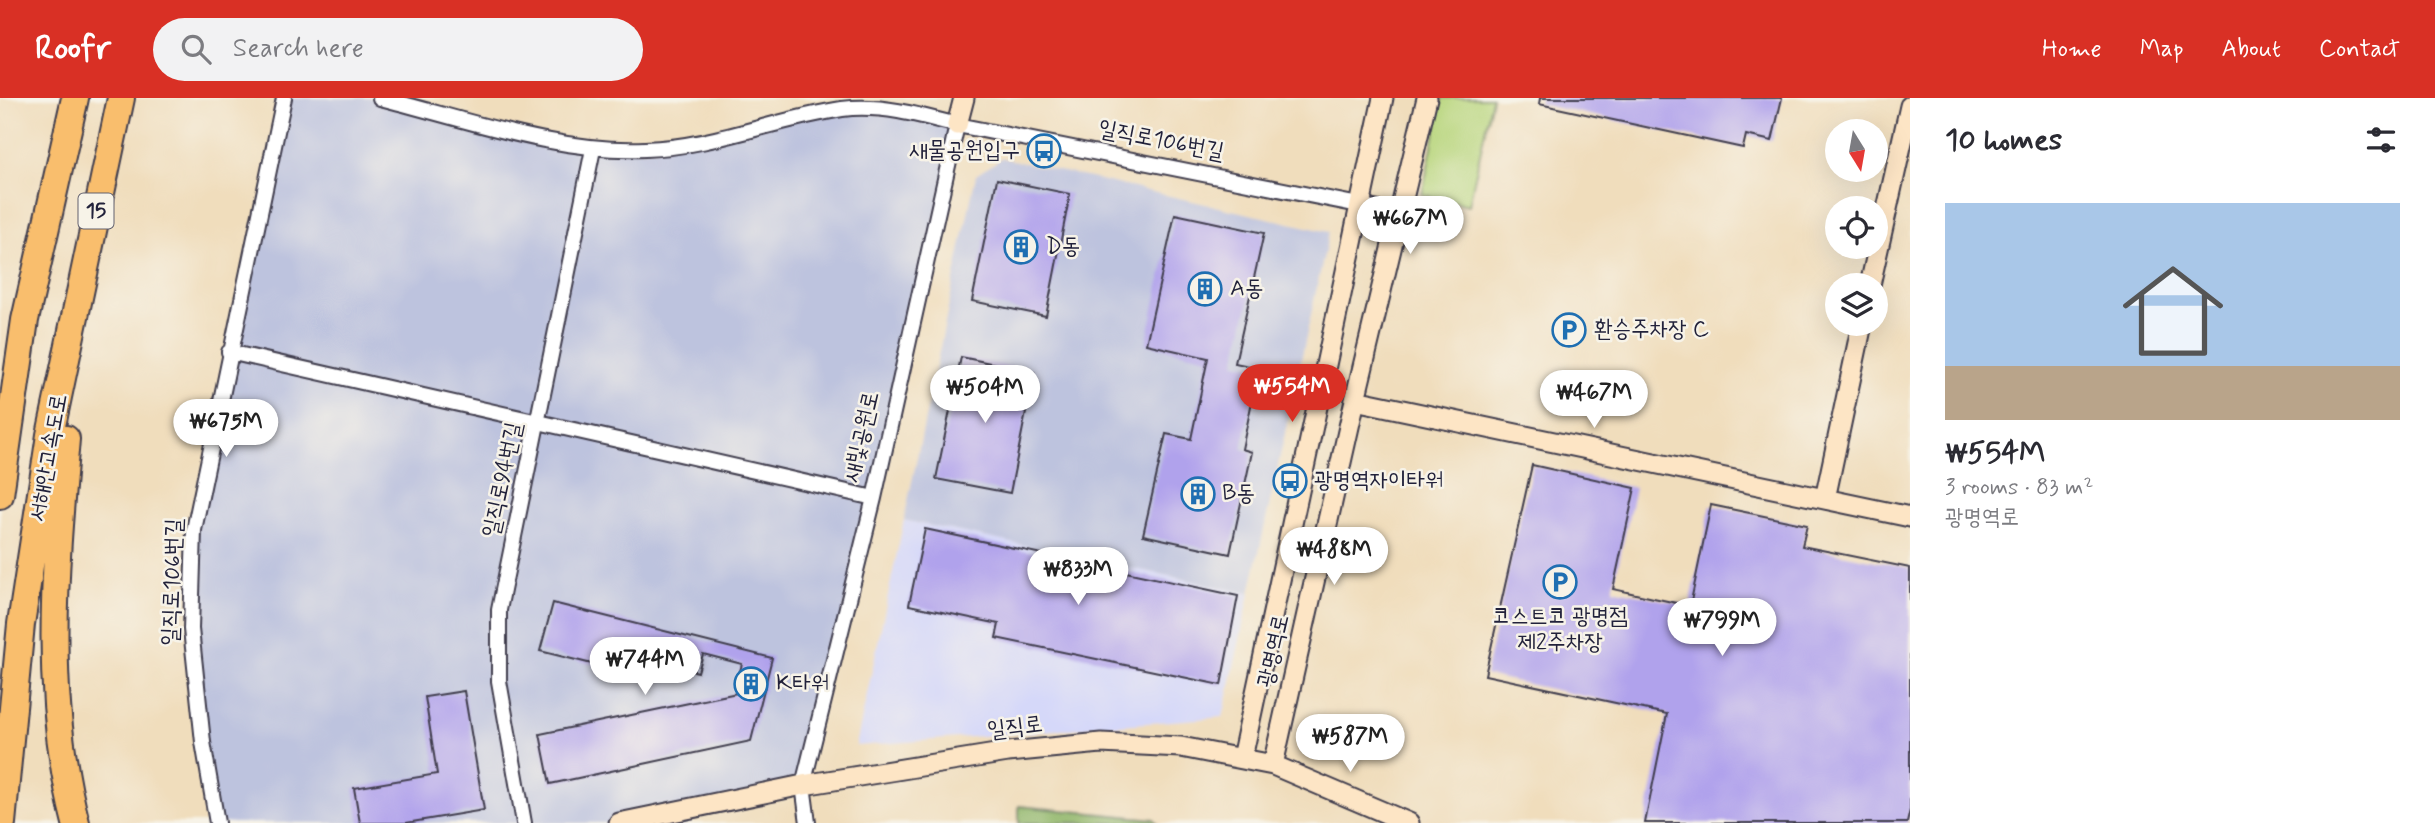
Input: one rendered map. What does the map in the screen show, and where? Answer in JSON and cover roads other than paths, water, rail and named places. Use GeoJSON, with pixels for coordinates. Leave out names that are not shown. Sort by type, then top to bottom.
{"type":"FeatureCollection","features":[{"type":"Feature","properties":{"kind":"highway","name":"서해안고속도로"},"geometry":{"type":"LineString","coordinates":[[0,495],[25,320],[75,98]]}},
{"type":"Feature","properties":{"kind":"highway","name":"서해안고속도로"},"geometry":{"type":"LineString","coordinates":[[3,815],[21,624],[50,435],[76,324],[105,165],[121,98]]}},
{"type":"Feature","properties":{"kind":"highway"},"geometry":{"type":"LineString","coordinates":[[0,423],[25,320]]}},
{"type":"Feature","properties":{"kind":"highway"},"geometry":{"type":"LineString","coordinates":[[76,324],[52,619],[55,709],[66,786],[76,823]]}},
{"type":"Feature","properties":{"kind":"street","name":"일직로106번길"},"geometry":{"type":"LineString","coordinates":[[217,823],[203,741],[192,641],[194,530],[284,98]]}},
{"type":"Feature","properties":{"kind":"street","name":"일직로106번길"},"geometry":{"type":"LineString","coordinates":[[380,98],[583,149],[646,149],[704,142],[843,109],[899,110],[957,125],[1360,203],[1399,213]]}},
{"type":"Feature","properties":{"kind":"street","name":"새빛공원로"},"geometry":{"type":"LineString","coordinates":[[803,785],[874,498],[964,98]]}},
{"type":"Feature","properties":{"kind":"street","name":"광명역로"},"geometry":{"type":"LineString","coordinates":[[1242,758],[1383,98]]}},
{"type":"Feature","properties":{"kind":"street","name":"광명역로"},"geometry":{"type":"LineString","coordinates":[[1273,765],[1355,400],[1427,98]]}},
{"type":"Feature","properties":{"kind":"street"},"geometry":{"type":"LineString","coordinates":[[1873,273],[1910,106]]}},
{"type":"Feature","properties":{"kind":"street","name":"일직로94번길"},"geometry":{"type":"LineString","coordinates":[[524,823],[499,681],[499,610],[593,149]]}},
{"type":"Feature","properties":{"kind":"street"},"geometry":{"type":"LineString","coordinates":[[1825,499],[1859,336]]}},
{"type":"Feature","properties":{"kind":"street"},"geometry":{"type":"LineString","coordinates":[[229,352],[874,498]]}},
{"type":"Feature","properties":{"kind":"street"},"geometry":{"type":"LineString","coordinates":[[1355,400],[1910,517]]}},
{"type":"Feature","properties":{"kind":"street","name":"일직로"},"geometry":{"type":"LineString","coordinates":[[619,823],[803,785],[1008,752],[1101,743],[1181,747],[1273,765],[1409,823]]}},
{"type":"Feature","properties":{"kind":"street"},"geometry":{"type":"LineString","coordinates":[[803,785],[808,823]]}},
{"type":"Feature","properties":{"kind":"place","name":"새물공원입구"},"geometry":{"type":"Point","coordinates":[1044,151]}},
{"type":"Feature","properties":{"kind":"place","name":"D동"},"geometry":{"type":"Point","coordinates":[1021,247]}},
{"type":"Feature","properties":{"kind":"place","name":"A동"},"geometry":{"type":"Point","coordinates":[1205,289]}},
{"type":"Feature","properties":{"kind":"place","name":"환승주차장 C"},"geometry":{"type":"Point","coordinates":[1569,330]}},
{"type":"Feature","properties":{"kind":"place","name":"광명역자이타워"},"geometry":{"type":"Point","coordinates":[1290,481]}},
{"type":"Feature","properties":{"kind":"place","name":"B동"},"geometry":{"type":"Point","coordinates":[1198,494]}},
{"type":"Feature","properties":{"kind":"place","name":"코스트코 광명점 제2주차장"},"geometry":{"type":"Point","coordinates":[1560,582]}},
{"type":"Feature","properties":{"kind":"place","name":"K타워"},"geometry":{"type":"Point","coordinates":[751,684]}}]}
